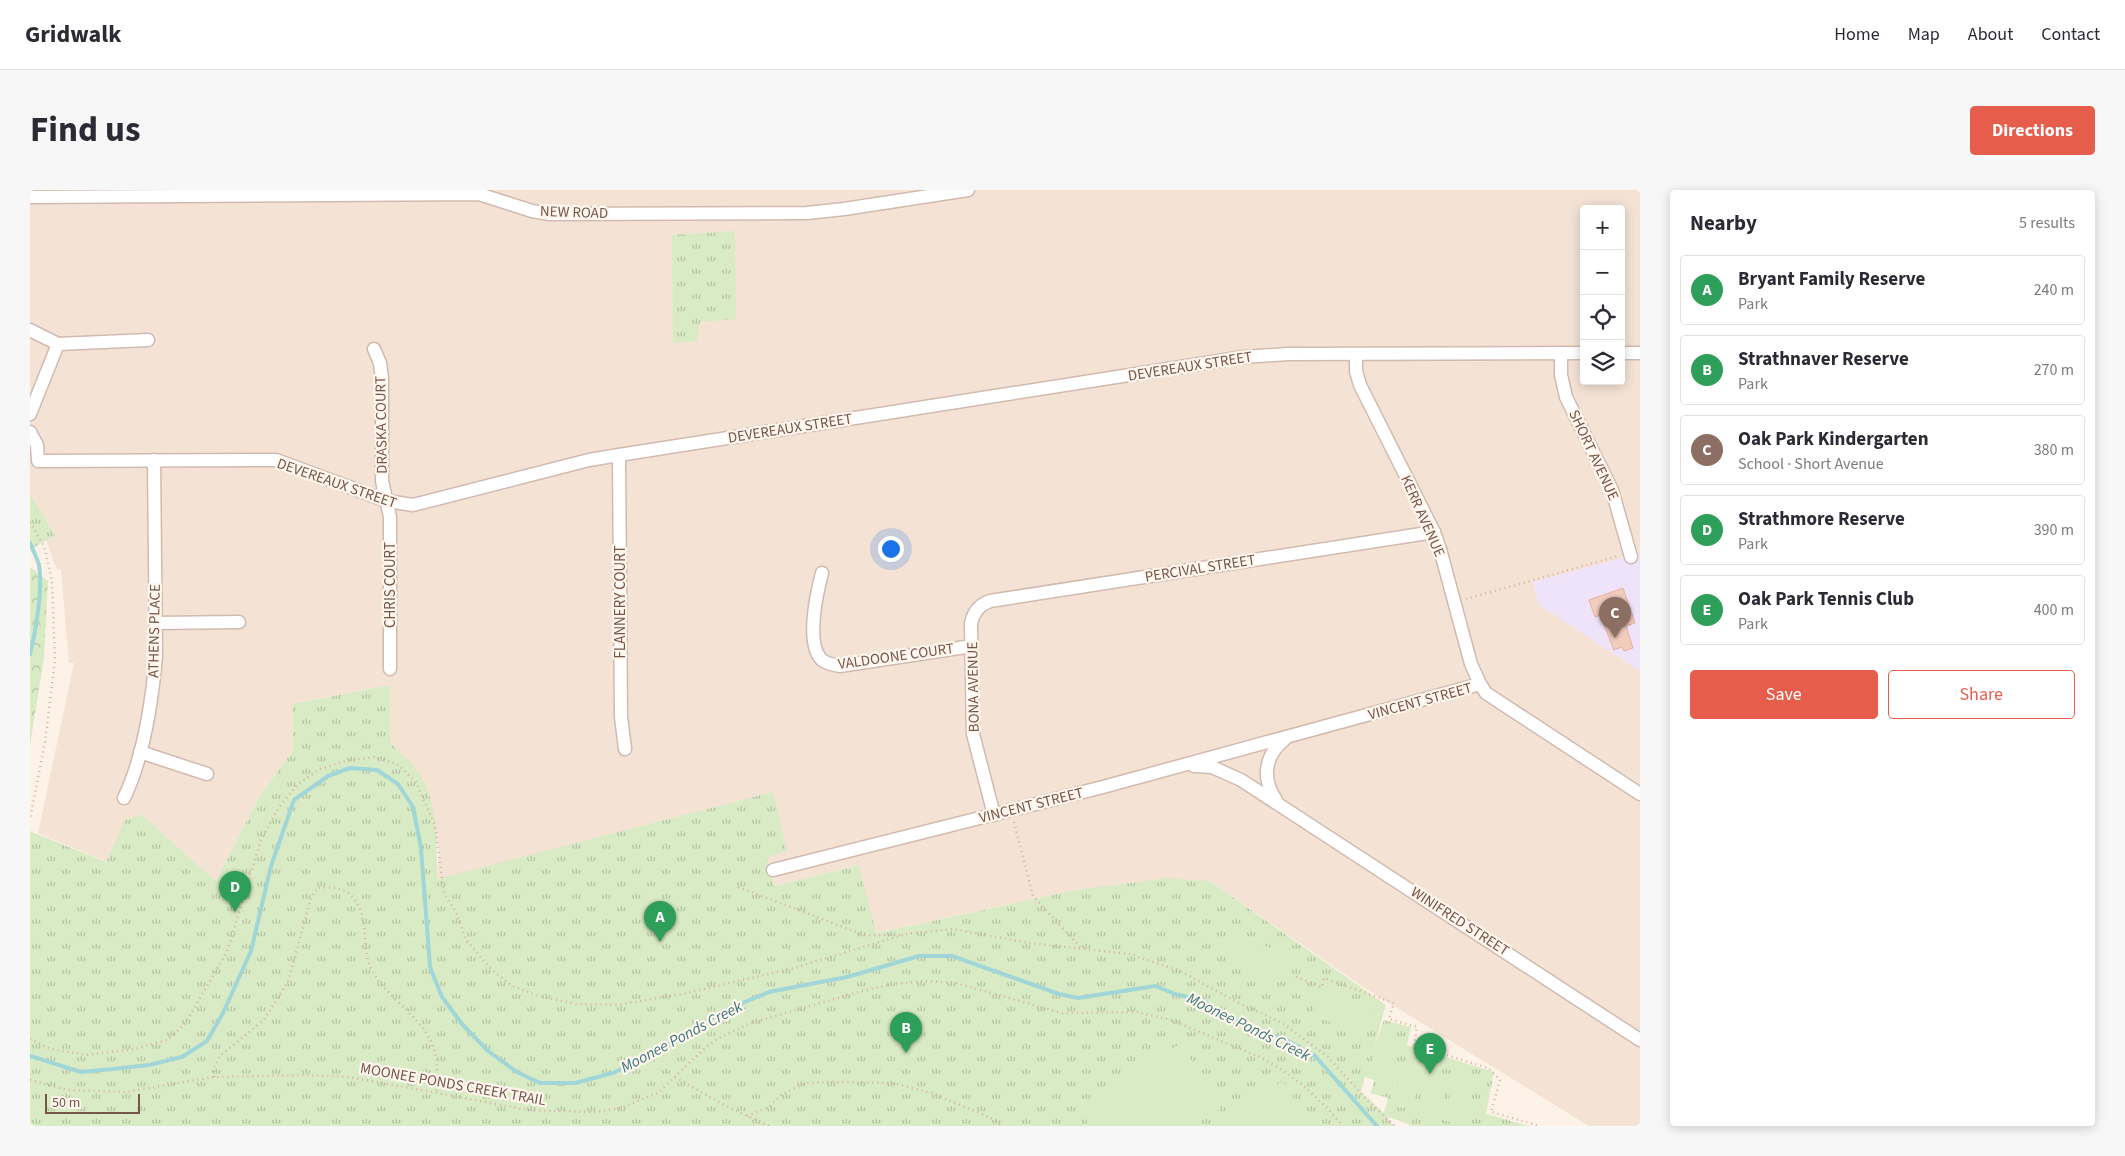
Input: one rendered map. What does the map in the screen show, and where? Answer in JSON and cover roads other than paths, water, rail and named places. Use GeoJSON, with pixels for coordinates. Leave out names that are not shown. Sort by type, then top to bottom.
{"type":"FeatureCollection","features":[{"type":"Feature","properties":{"kind":"street","name":"NEW ROAD"},"geometry":{"type":"LineString","coordinates":[[30,197],[316,193],[479,194],[532,211],[550,214],[844,210],[968,190]]}},
{"type":"Feature","properties":{"kind":"street"},"geometry":{"type":"LineString","coordinates":[[30,330],[58,344],[148,340]]}},
{"type":"Feature","properties":{"kind":"street"},"geometry":{"type":"LineString","coordinates":[[30,414],[58,344]]}},
{"type":"Feature","properties":{"kind":"street","name":"DRASKA COURT"},"geometry":{"type":"LineString","coordinates":[[374,349],[380,363],[382,380],[382,481],[387,501]]}},
{"type":"Feature","properties":{"kind":"street","name":"SHORT AVENUE"},"geometry":{"type":"LineString","coordinates":[[1561,353],[1561,375],[1566,397],[1612,490],[1630,555]]}},
{"type":"Feature","properties":{"kind":"street","name":"DEVEREAUX STREET"},"geometry":{"type":"LineString","coordinates":[[30,432],[37,445],[38,461],[276,460],[402,505],[426,503],[588,460],[1244,357],[1288,354],[1580,353]]}},
{"type":"Feature","properties":{"kind":"street"},"geometry":{"type":"LineString","coordinates":[[1625,353],[1640,353]]}},
{"type":"Feature","properties":{"kind":"street","name":"KERR AVENUE"},"geometry":{"type":"LineString","coordinates":[[1356,354],[1356,371],[1360,385],[1434,532],[1471,664],[1480,684]]}},
{"type":"Feature","properties":{"kind":"street","name":"FLANNERY COURT"},"geometry":{"type":"LineString","coordinates":[[618,455],[621,716],[624,749]]}},
{"type":"Feature","properties":{"kind":"street","name":"ATHENS PLACE"},"geometry":{"type":"LineString","coordinates":[[124,798],[132,780],[140,752],[154,681],[156,623],[154,460]]}},
{"type":"Feature","properties":{"kind":"street","name":"CHRIS COURT"},"geometry":{"type":"LineString","coordinates":[[387,501],[390,516],[390,669]]}},
{"type":"Feature","properties":{"kind":"street","name":"PERCIVAL STREET"},"geometry":{"type":"LineString","coordinates":[[972,616],[982,604],[990,601],[1434,532]]}},
{"type":"Feature","properties":{"kind":"street","name":"VALDOONE COURT"},"geometry":{"type":"LineString","coordinates":[[822,573],[814,614],[816,648],[818,656],[823,661],[840,666],[972,646]]}},
{"type":"Feature","properties":{"kind":"street","name":"BONA AVENUE"},"geometry":{"type":"LineString","coordinates":[[972,616],[973,734],[994,815]]}},
{"type":"Feature","properties":{"kind":"street"},"geometry":{"type":"LineString","coordinates":[[156,623],[239,622]]}},
{"type":"Feature","properties":{"kind":"street","name":"VINCENT STREET"},"geometry":{"type":"LineString","coordinates":[[774,870],[994,815],[1480,684],[1486,693],[1640,794]]}},
{"type":"Feature","properties":{"kind":"street","name":"WINIFRED STREET"},"geometry":{"type":"LineString","coordinates":[[1279,804],[1268,788],[1267,773],[1274,748],[1288,736]]}},
{"type":"Feature","properties":{"kind":"street"},"geometry":{"type":"LineString","coordinates":[[140,752],[207,774]]}},
{"type":"Feature","properties":{"kind":"street","name":"WINIFRED STREET"},"geometry":{"type":"LineString","coordinates":[[1171,768],[1201,765],[1212,767],[1241,780],[1640,1040]]}},
{"type":"Feature","properties":{"kind":"waterway","name":"Moonee Ponds Creek"},"geometry":{"type":"LineString","coordinates":[[30,543],[39,565],[40,574],[37,622],[30,654]]}},
{"type":"Feature","properties":{"kind":"waterway","name":"Moonee Ponds Creek"},"geometry":{"type":"LineString","coordinates":[[30,1056],[81,1072],[149,1065],[182,1057],[207,1041],[223,1013],[251,951],[271,866],[294,800],[328,776],[350,768],[377,770],[398,784],[413,807],[421,848],[430,967],[442,997],[462,1024],[488,1051],[517,1072],[540,1083],[575,1083],[613,1073],[653,1054],[725,1010],[769,992],[847,977],[919,956],[952,956],[1059,994],[1078,998],[1155,986],[1175,994],[1201,1000],[1249,1027],[1286,1040],[1315,1056],[1377,1126]]}},
{"type":"Feature","properties":{"kind":"place","name":"Oak Park Kindergarten"},"geometry":{"type":"Point","coordinates":[1615,638]}},
{"type":"Feature","properties":{"kind":"place","name":"Strathmore Reserve"},"geometry":{"type":"Point","coordinates":[235,912]}},
{"type":"Feature","properties":{"kind":"place","name":"Bryant Family Reserve"},"geometry":{"type":"Point","coordinates":[660,942]}},
{"type":"Feature","properties":{"kind":"place","name":"Strathnaver Reserve"},"geometry":{"type":"Point","coordinates":[906,1053]}},
{"type":"Feature","properties":{"kind":"place","name":"Oak Park Tennis Club"},"geometry":{"type":"Point","coordinates":[1430,1074]}}]}
